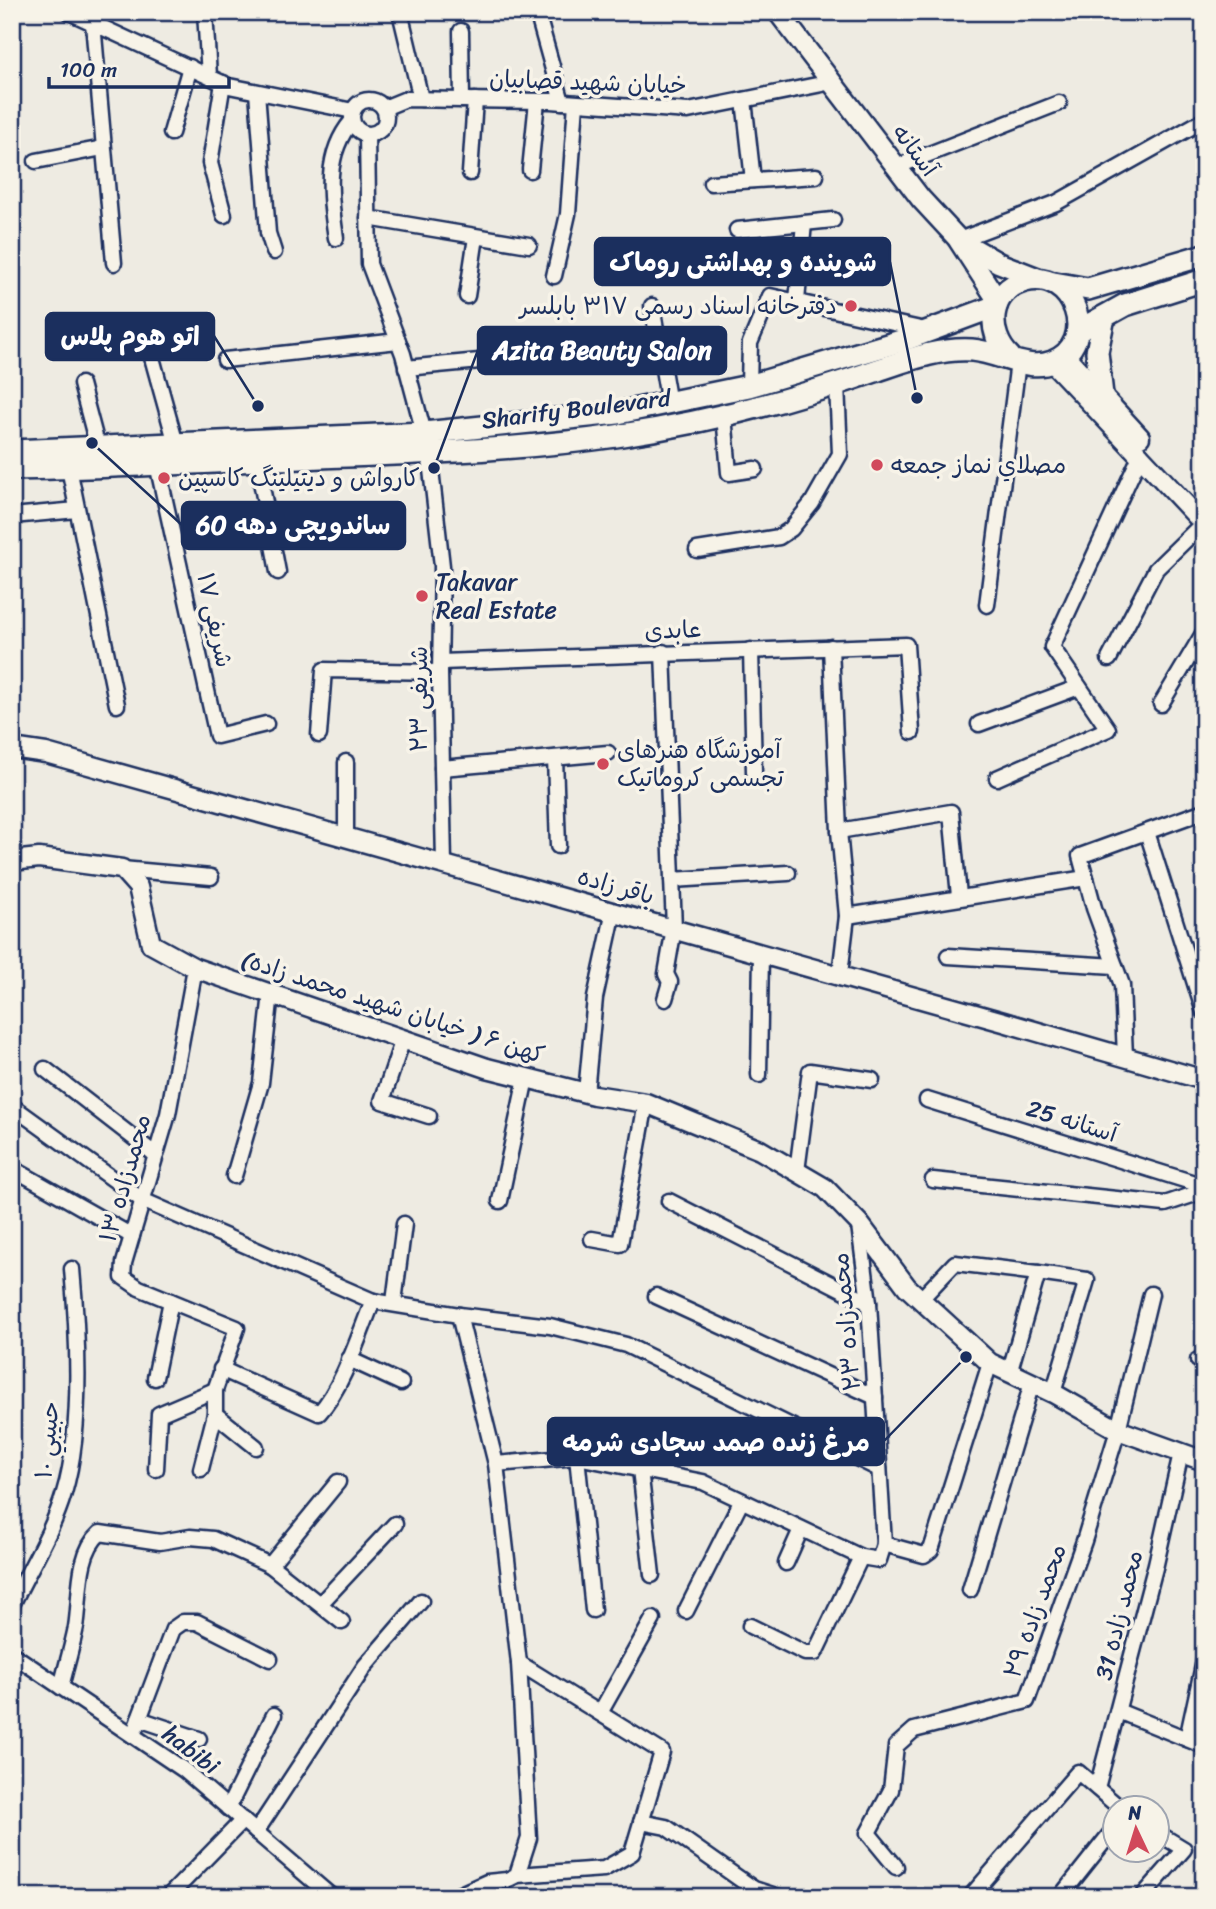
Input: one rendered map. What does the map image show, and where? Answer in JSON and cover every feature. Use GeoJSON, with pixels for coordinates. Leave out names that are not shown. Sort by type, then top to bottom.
{"type":"FeatureCollection","features":[{"type":"Feature","properties":{"kind":"main road","name":"آستانه"},"geometry":{"type":"LineString","coordinates":[[778,12],[896,167],[959,240],[999,263],[1047,281]]}},
{"type":"Feature","properties":{"kind":"main road"},"geometry":{"type":"LineString","coordinates":[[959,240],[997,304]]}},
{"type":"Feature","properties":{"kind":"main road"},"geometry":{"type":"LineString","coordinates":[[1204,255],[1088,289],[1047,281],[1018,284],[997,304],[993,317],[996,340],[1014,360],[1041,365],[1058,358],[1078,331],[1125,305],[1204,281]]}},
{"type":"Feature","properties":{"kind":"main road"},"geometry":{"type":"LineString","coordinates":[[1047,281],[1062,288],[1076,307],[1078,331]]}},
{"type":"Feature","properties":{"kind":"main road","name":"Sharify Boulevard"},"geometry":{"type":"LineString","coordinates":[[12,469],[257,460],[426,443],[668,404],[749,386],[936,330],[997,304]]}},
{"type":"Feature","properties":{"kind":"main road"},"geometry":{"type":"LineString","coordinates":[[1102,395],[1097,352],[1104,317]]}},
{"type":"Feature","properties":{"kind":"main road"},"geometry":{"type":"LineString","coordinates":[[936,330],[956,330],[960,336],[958,344],[949,350]]}},
{"type":"Feature","properties":{"kind":"main road","name":"Sharify Boulevard"},"geometry":{"type":"LineString","coordinates":[[12,451],[176,444],[426,443],[616,436],[724,415],[949,350],[970,350],[1014,360]]}},
{"type":"Feature","properties":{"kind":"street"},"geometry":{"type":"LineString","coordinates":[[69,12],[223,83],[352,116]]}},
{"type":"Feature","properties":{"kind":"street"},"geometry":{"type":"LineString","coordinates":[[205,12],[209,76]]}},
{"type":"Feature","properties":{"kind":"street"},"geometry":{"type":"LineString","coordinates":[[400,12],[421,99]]}},
{"type":"Feature","properties":{"kind":"street"},"geometry":{"type":"LineString","coordinates":[[537,12],[569,102],[568,214],[554,276]]}},
{"type":"Feature","properties":{"kind":"street"},"geometry":{"type":"LineString","coordinates":[[93,23],[114,263]]}},
{"type":"Feature","properties":{"kind":"street"},"geometry":{"type":"LineString","coordinates":[[461,31],[468,100],[470,173]]}},
{"type":"Feature","properties":{"kind":"street"},"geometry":{"type":"LineString","coordinates":[[171,133],[190,67]]}},
{"type":"Feature","properties":{"kind":"street","name":"خیابان شهید قصابیان"},"geometry":{"type":"LineString","coordinates":[[384,108],[406,99],[421,99],[569,102],[688,111],[832,82]]}},
{"type":"Feature","properties":{"kind":"street"},"geometry":{"type":"LineString","coordinates":[[223,83],[210,163],[224,215]]}},
{"type":"Feature","properties":{"kind":"street"},"geometry":{"type":"LineString","coordinates":[[257,92],[267,220],[274,252]]}},
{"type":"Feature","properties":{"kind":"street"},"geometry":{"type":"LineString","coordinates":[[744,100],[753,180]]}},
{"type":"Feature","properties":{"kind":"street"},"geometry":{"type":"LineString","coordinates":[[336,238],[329,191],[338,137],[352,116],[363,101],[378,102],[384,108],[385,122],[375,133],[367,134],[355,127],[352,116]]}},
{"type":"Feature","properties":{"kind":"street"},"geometry":{"type":"LineString","coordinates":[[530,170],[537,101]]}},
{"type":"Feature","properties":{"kind":"street"},"geometry":{"type":"LineString","coordinates":[[896,167],[1059,103]]}},
{"type":"Feature","properties":{"kind":"street"},"geometry":{"type":"LineString","coordinates":[[959,240],[1056,203],[1204,120]]}},
{"type":"Feature","properties":{"kind":"street","name":"شریفی ۲۳"},"geometry":{"type":"LineString","coordinates":[[367,134],[369,264],[398,341],[426,443],[442,566],[444,863]]}},
{"type":"Feature","properties":{"kind":"street"},"geometry":{"type":"LineString","coordinates":[[36,161],[103,148]]}},
{"type":"Feature","properties":{"kind":"street"},"geometry":{"type":"LineString","coordinates":[[711,183],[816,176]]}},
{"type":"Feature","properties":{"kind":"street"},"geometry":{"type":"LineString","coordinates":[[368,218],[528,245]]}},
{"type":"Feature","properties":{"kind":"street"},"geometry":{"type":"LineString","coordinates":[[737,230],[833,220]]}},
{"type":"Feature","properties":{"kind":"street"},"geometry":{"type":"LineString","coordinates":[[797,301],[804,223]]}},
{"type":"Feature","properties":{"kind":"street"},"geometry":{"type":"LineString","coordinates":[[467,296],[476,237]]}},
{"type":"Feature","properties":{"kind":"street"},"geometry":{"type":"LineString","coordinates":[[749,386],[751,343],[770,296],[936,330]]}},
{"type":"Feature","properties":{"kind":"street"},"geometry":{"type":"LineString","coordinates":[[652,306],[668,404]]}},
{"type":"Feature","properties":{"kind":"street"},"geometry":{"type":"LineString","coordinates":[[225,360],[398,341]]}},
{"type":"Feature","properties":{"kind":"street"},"geometry":{"type":"LineString","coordinates":[[406,368],[596,350]]}},
{"type":"Feature","properties":{"kind":"street"},"geometry":{"type":"LineString","coordinates":[[151,354],[176,444]]}},
{"type":"Feature","properties":{"kind":"street"},"geometry":{"type":"LineString","coordinates":[[1058,358],[1102,395],[1203,518]]}},
{"type":"Feature","properties":{"kind":"street"},"geometry":{"type":"LineString","coordinates":[[1058,358],[1140,454],[1203,518]]}},
{"type":"Feature","properties":{"kind":"street"},"geometry":{"type":"LineString","coordinates":[[986,605],[1014,360]]}},
{"type":"Feature","properties":{"kind":"street"},"geometry":{"type":"LineString","coordinates":[[81,384],[98,448]]}},
{"type":"Feature","properties":{"kind":"street"},"geometry":{"type":"LineString","coordinates":[[697,550],[779,537],[791,529],[812,503],[840,454],[837,384]]}},
{"type":"Feature","properties":{"kind":"street"},"geometry":{"type":"LineString","coordinates":[[724,415],[729,473],[755,469]]}},
{"type":"Feature","properties":{"kind":"street"},"geometry":{"type":"LineString","coordinates":[[997,778],[1108,729],[1052,647],[1140,454]]}},
{"type":"Feature","properties":{"kind":"street"},"geometry":{"type":"LineString","coordinates":[[257,460],[278,572]]}},
{"type":"Feature","properties":{"kind":"street","name":"شریفی ۱۷"},"geometry":{"type":"LineString","coordinates":[[157,464],[217,736],[266,724]]}},
{"type":"Feature","properties":{"kind":"street"},"geometry":{"type":"LineString","coordinates":[[69,468],[117,705]]}},
{"type":"Feature","properties":{"kind":"street"},"geometry":{"type":"LineString","coordinates":[[12,516],[77,510]]}},
{"type":"Feature","properties":{"kind":"street"},"geometry":{"type":"LineString","coordinates":[[1109,659],[1156,569],[1203,518]]}},
{"type":"Feature","properties":{"kind":"street"},"geometry":{"type":"LineString","coordinates":[[1161,704],[1204,632]]}},
{"type":"Feature","properties":{"kind":"street","name":"عابدی"},"geometry":{"type":"LineString","coordinates":[[319,735],[324,670],[441,667],[663,652],[906,645],[912,732]]}},
{"type":"Feature","properties":{"kind":"street"},"geometry":{"type":"LineString","coordinates":[[831,647],[839,831],[847,915],[840,974]]}},
{"type":"Feature","properties":{"kind":"street"},"geometry":{"type":"LineString","coordinates":[[751,650],[754,772]]}},
{"type":"Feature","properties":{"kind":"street"},"geometry":{"type":"LineString","coordinates":[[663,652],[674,928],[666,974],[670,982],[666,999]]}},
{"type":"Feature","properties":{"kind":"street"},"geometry":{"type":"LineString","coordinates":[[979,724],[1079,687]]}},
{"type":"Feature","properties":{"kind":"street","name":"باقر زاده"},"geometry":{"type":"LineString","coordinates":[[12,748],[46,753],[444,863],[1204,1080]]}},
{"type":"Feature","properties":{"kind":"street"},"geometry":{"type":"LineString","coordinates":[[442,768],[608,753]]}},
{"type":"Feature","properties":{"kind":"street"},"geometry":{"type":"LineString","coordinates":[[555,758],[558,846]]}},
{"type":"Feature","properties":{"kind":"street"},"geometry":{"type":"LineString","coordinates":[[346,762],[346,836]]}},
{"type":"Feature","properties":{"kind":"street"},"geometry":{"type":"LineString","coordinates":[[1125,1057],[1122,985],[1080,856],[1204,811]]}},
{"type":"Feature","properties":{"kind":"street"},"geometry":{"type":"LineString","coordinates":[[839,831],[951,812],[959,896]]}},
{"type":"Feature","properties":{"kind":"street"},"geometry":{"type":"LineString","coordinates":[[1147,832],[1204,1012]]}},
{"type":"Feature","properties":{"kind":"street"},"geometry":{"type":"LineString","coordinates":[[12,861],[39,858],[211,877]]}},
{"type":"Feature","properties":{"kind":"street","name":"کهن ۶ ( خیابان شهید محمد زاده)"},"geometry":{"type":"LineString","coordinates":[[122,869],[138,887],[151,944],[195,968],[487,1068],[586,1093],[646,1103],[760,1150],[825,1188],[859,1223],[919,1300],[990,1363],[1010,1370],[1118,1430],[1204,1461]]}},
{"type":"Feature","properties":{"kind":"street"},"geometry":{"type":"LineString","coordinates":[[673,880],[788,873]]}},
{"type":"Feature","properties":{"kind":"street"},"geometry":{"type":"LineString","coordinates":[[847,915],[1086,878]]}},
{"type":"Feature","properties":{"kind":"street"},"geometry":{"type":"LineString","coordinates":[[586,1093],[595,998],[614,911]]}},
{"type":"Feature","properties":{"kind":"street"},"geometry":{"type":"LineString","coordinates":[[759,1075],[761,953]]}},
{"type":"Feature","properties":{"kind":"street"},"geometry":{"type":"LineString","coordinates":[[948,957],[1115,966]]}},
{"type":"Feature","properties":{"kind":"street","name":"محمدزاده ۱۳"},"geometry":{"type":"LineString","coordinates":[[195,968],[168,1114],[132,1236],[123,1277],[139,1288],[237,1328],[221,1368]]}},
{"type":"Feature","properties":{"kind":"street"},"geometry":{"type":"LineString","coordinates":[[234,1176],[261,1083],[271,993]]}},
{"type":"Feature","properties":{"kind":"street"},"geometry":{"type":"LineString","coordinates":[[403,1039],[383,1101],[429,1116]]}},
{"type":"Feature","properties":{"kind":"street"},"geometry":{"type":"LineString","coordinates":[[45,1069],[156,1155]]}},
{"type":"Feature","properties":{"kind":"street"},"geometry":{"type":"LineString","coordinates":[[797,1171],[810,1072],[872,1080]]}},
{"type":"Feature","properties":{"kind":"street"},"geometry":{"type":"LineString","coordinates":[[500,1201],[526,1078]]}},
{"type":"Feature","properties":{"kind":"street","name":"آستانه 25"},"geometry":{"type":"LineString","coordinates":[[927,1100],[1204,1189]]}},
{"type":"Feature","properties":{"kind":"street"},"geometry":{"type":"LineString","coordinates":[[592,1240],[620,1244],[646,1103]]}},
{"type":"Feature","properties":{"kind":"street"},"geometry":{"type":"LineString","coordinates":[[12,1106],[142,1200],[373,1301],[550,1326],[626,1345],[879,1469]]}},
{"type":"Feature","properties":{"kind":"street"},"geometry":{"type":"LineString","coordinates":[[12,1168],[132,1236]]}},
{"type":"Feature","properties":{"kind":"street"},"geometry":{"type":"LineString","coordinates":[[933,1180],[1165,1204],[1204,1189]]}},
{"type":"Feature","properties":{"kind":"street"},"geometry":{"type":"LineString","coordinates":[[668,1201],[869,1303]]}},
{"type":"Feature","properties":{"kind":"street","name":"محمدزاده ۲۳"},"geometry":{"type":"LineString","coordinates":[[859,1223],[869,1303],[884,1544]]}},
{"type":"Feature","properties":{"kind":"street"},"geometry":{"type":"LineString","coordinates":[[394,1302],[404,1224]]}},
{"type":"Feature","properties":{"kind":"street"},"geometry":{"type":"LineString","coordinates":[[919,1300],[955,1263],[1087,1280],[1053,1393]]}},
{"type":"Feature","properties":{"kind":"street","name":"حبيبي ١٠"},"geometry":{"type":"LineString","coordinates":[[12,1605],[64,1494],[69,1469],[76,1373],[72,1269]]}},
{"type":"Feature","properties":{"kind":"street"},"geometry":{"type":"LineString","coordinates":[[1010,1370],[1038,1273]]}},
{"type":"Feature","properties":{"kind":"street"},"geometry":{"type":"LineString","coordinates":[[1118,1430],[1151,1294]]}},
{"type":"Feature","properties":{"kind":"street"},"geometry":{"type":"LineString","coordinates":[[656,1296],[875,1397]]}},
{"type":"Feature","properties":{"kind":"street"},"geometry":{"type":"LineString","coordinates":[[155,1378],[171,1301]]}},
{"type":"Feature","properties":{"kind":"street"},"geometry":{"type":"LineString","coordinates":[[201,1469],[215,1414],[215,1390],[221,1368],[319,1413],[326,1405],[349,1359],[373,1301]]}},
{"type":"Feature","properties":{"kind":"street"},"geometry":{"type":"LineString","coordinates":[[459,1315],[496,1465],[519,1663],[528,1839],[517,1875]]}},
{"type":"Feature","properties":{"kind":"street"},"geometry":{"type":"LineString","coordinates":[[349,1359],[401,1383]]}},
{"type":"Feature","properties":{"kind":"street"},"geometry":{"type":"LineString","coordinates":[[496,1465],[577,1457],[702,1482],[861,1557],[879,1560],[884,1544],[924,1555],[931,1550],[990,1363]]}},
{"type":"Feature","properties":{"kind":"street"},"geometry":{"type":"LineString","coordinates":[[970,1590],[1032,1383]]}},
{"type":"Feature","properties":{"kind":"street"},"geometry":{"type":"LineString","coordinates":[[156,1469],[159,1414],[215,1390]]}},
{"type":"Feature","properties":{"kind":"street"},"geometry":{"type":"LineString","coordinates":[[215,1414],[256,1447]]}},
{"type":"Feature","properties":{"kind":"street","name":"محمد زاده ۲۹"},"geometry":{"type":"LineString","coordinates":[[896,1867],[868,1833],[891,1790],[896,1746],[915,1730],[1027,1701],[1084,1541],[1118,1430]]}},
{"type":"Feature","properties":{"kind":"street","name":"محمد زاده 31"},"geometry":{"type":"LineString","coordinates":[[1097,1788],[1181,1453]]}},
{"type":"Feature","properties":{"kind":"street"},"geometry":{"type":"LineString","coordinates":[[577,1457],[593,1611]]}},
{"type":"Feature","properties":{"kind":"street"},"geometry":{"type":"LineString","coordinates":[[640,1469],[652,1575]]}},
{"type":"Feature","properties":{"kind":"street"},"geometry":{"type":"LineString","coordinates":[[270,1565],[338,1482]]}},
{"type":"Feature","properties":{"kind":"street"},"geometry":{"type":"LineString","coordinates":[[686,1611],[741,1502]]}},
{"type":"Feature","properties":{"kind":"street"},"geometry":{"type":"LineString","coordinates":[[320,1604],[395,1524]]}},
{"type":"Feature","properties":{"kind":"street"},"geometry":{"type":"LineString","coordinates":[[786,1563],[801,1529]]}},
{"type":"Feature","properties":{"kind":"street"},"geometry":{"type":"LineString","coordinates":[[61,1687],[76,1629],[83,1563],[92,1539],[100,1533],[160,1542],[190,1537],[213,1539],[231,1545],[270,1565],[342,1622]]}},
{"type":"Feature","properties":{"kind":"street"},"geometry":{"type":"LineString","coordinates":[[750,1626],[805,1653],[815,1653],[861,1557]]}},
{"type":"Feature","properties":{"kind":"street"},"geometry":{"type":"LineString","coordinates":[[256,1832],[365,1666],[421,1601]]}},
{"type":"Feature","properties":{"kind":"street"},"geometry":{"type":"LineString","coordinates":[[600,1713],[653,1619]]}},
{"type":"Feature","properties":{"kind":"street"},"geometry":{"type":"LineString","coordinates":[[132,1735],[173,1629],[183,1622],[197,1622],[270,1659]]}},
{"type":"Feature","properties":{"kind":"street","name":"habibi"},"geometry":{"type":"LineString","coordinates":[[12,1654],[184,1770],[332,1897]]}},
{"type":"Feature","properties":{"kind":"street"},"geometry":{"type":"LineString","coordinates":[[1187,1739],[1204,1661]]}},
{"type":"Feature","properties":{"kind":"street"},"geometry":{"type":"LineString","coordinates":[[454,1897],[487,1882],[507,1880],[517,1875],[604,1869],[632,1853],[662,1752],[519,1663]]}},
{"type":"Feature","properties":{"kind":"street"},"geometry":{"type":"LineString","coordinates":[[1118,1711],[1204,1746]]}},
{"type":"Feature","properties":{"kind":"street"},"geometry":{"type":"LineString","coordinates":[[228,1808],[274,1715]]}},
{"type":"Feature","properties":{"kind":"street"},"geometry":{"type":"LineString","coordinates":[[139,1719],[199,1739]]}},
{"type":"Feature","properties":{"kind":"street"},"geometry":{"type":"LineString","coordinates":[[970,1897],[1078,1772],[1104,1794]]}},
{"type":"Feature","properties":{"kind":"street"},"geometry":{"type":"LineString","coordinates":[[168,1897],[243,1821]]}},
{"type":"Feature","properties":{"kind":"street"},"geometry":{"type":"LineString","coordinates":[[641,1822],[666,1827],[754,1889],[779,1897]]}},
{"type":"Feature","properties":{"kind":"street"},"geometry":{"type":"LineString","coordinates":[[1142,1897],[1184,1849],[1170,1840]]}},
{"type":"Feature","properties":{"kind":"street"},"geometry":{"type":"LineString","coordinates":[[1060,1897],[1100,1848]]}},
{"type":"Feature","properties":{"kind":"place","name":"دفترخانه اسناد رسمی ۳۱۷ بابلسر"},"geometry":{"type":"Point","coordinates":[851,306]}},
{"type":"Feature","properties":{"kind":"place","name":"شوینده و بهداشتی روماک"},"geometry":{"type":"Point","coordinates":[917,398]}},
{"type":"Feature","properties":{"kind":"place","name":"اتو هوم پلاس"},"geometry":{"type":"Point","coordinates":[258,406]}},
{"type":"Feature","properties":{"kind":"place","name":"ساندویچی دهه 60"},"geometry":{"type":"Point","coordinates":[92,443]}},
{"type":"Feature","properties":{"kind":"place","name":"مصلاي نماز جمعه"},"geometry":{"type":"Point","coordinates":[877,465]}},
{"type":"Feature","properties":{"kind":"place","name":"Azita Beauty Salon"},"geometry":{"type":"Point","coordinates":[434,468]}},
{"type":"Feature","properties":{"kind":"place","name":"کارواش و دیتیلینگ کاسپین"},"geometry":{"type":"Point","coordinates":[164,478]}},
{"type":"Feature","properties":{"kind":"place","name":"Takavar Real Estate"},"geometry":{"type":"Point","coordinates":[422,596]}},
{"type":"Feature","properties":{"kind":"place","name":"آموزشگاه هنرهای تجسمی کروماتیک"},"geometry":{"type":"Point","coordinates":[603,764]}},
{"type":"Feature","properties":{"kind":"place","name":"مرغ زنده صمد سجادی شرمه"},"geometry":{"type":"Point","coordinates":[966,1357]}}]}
